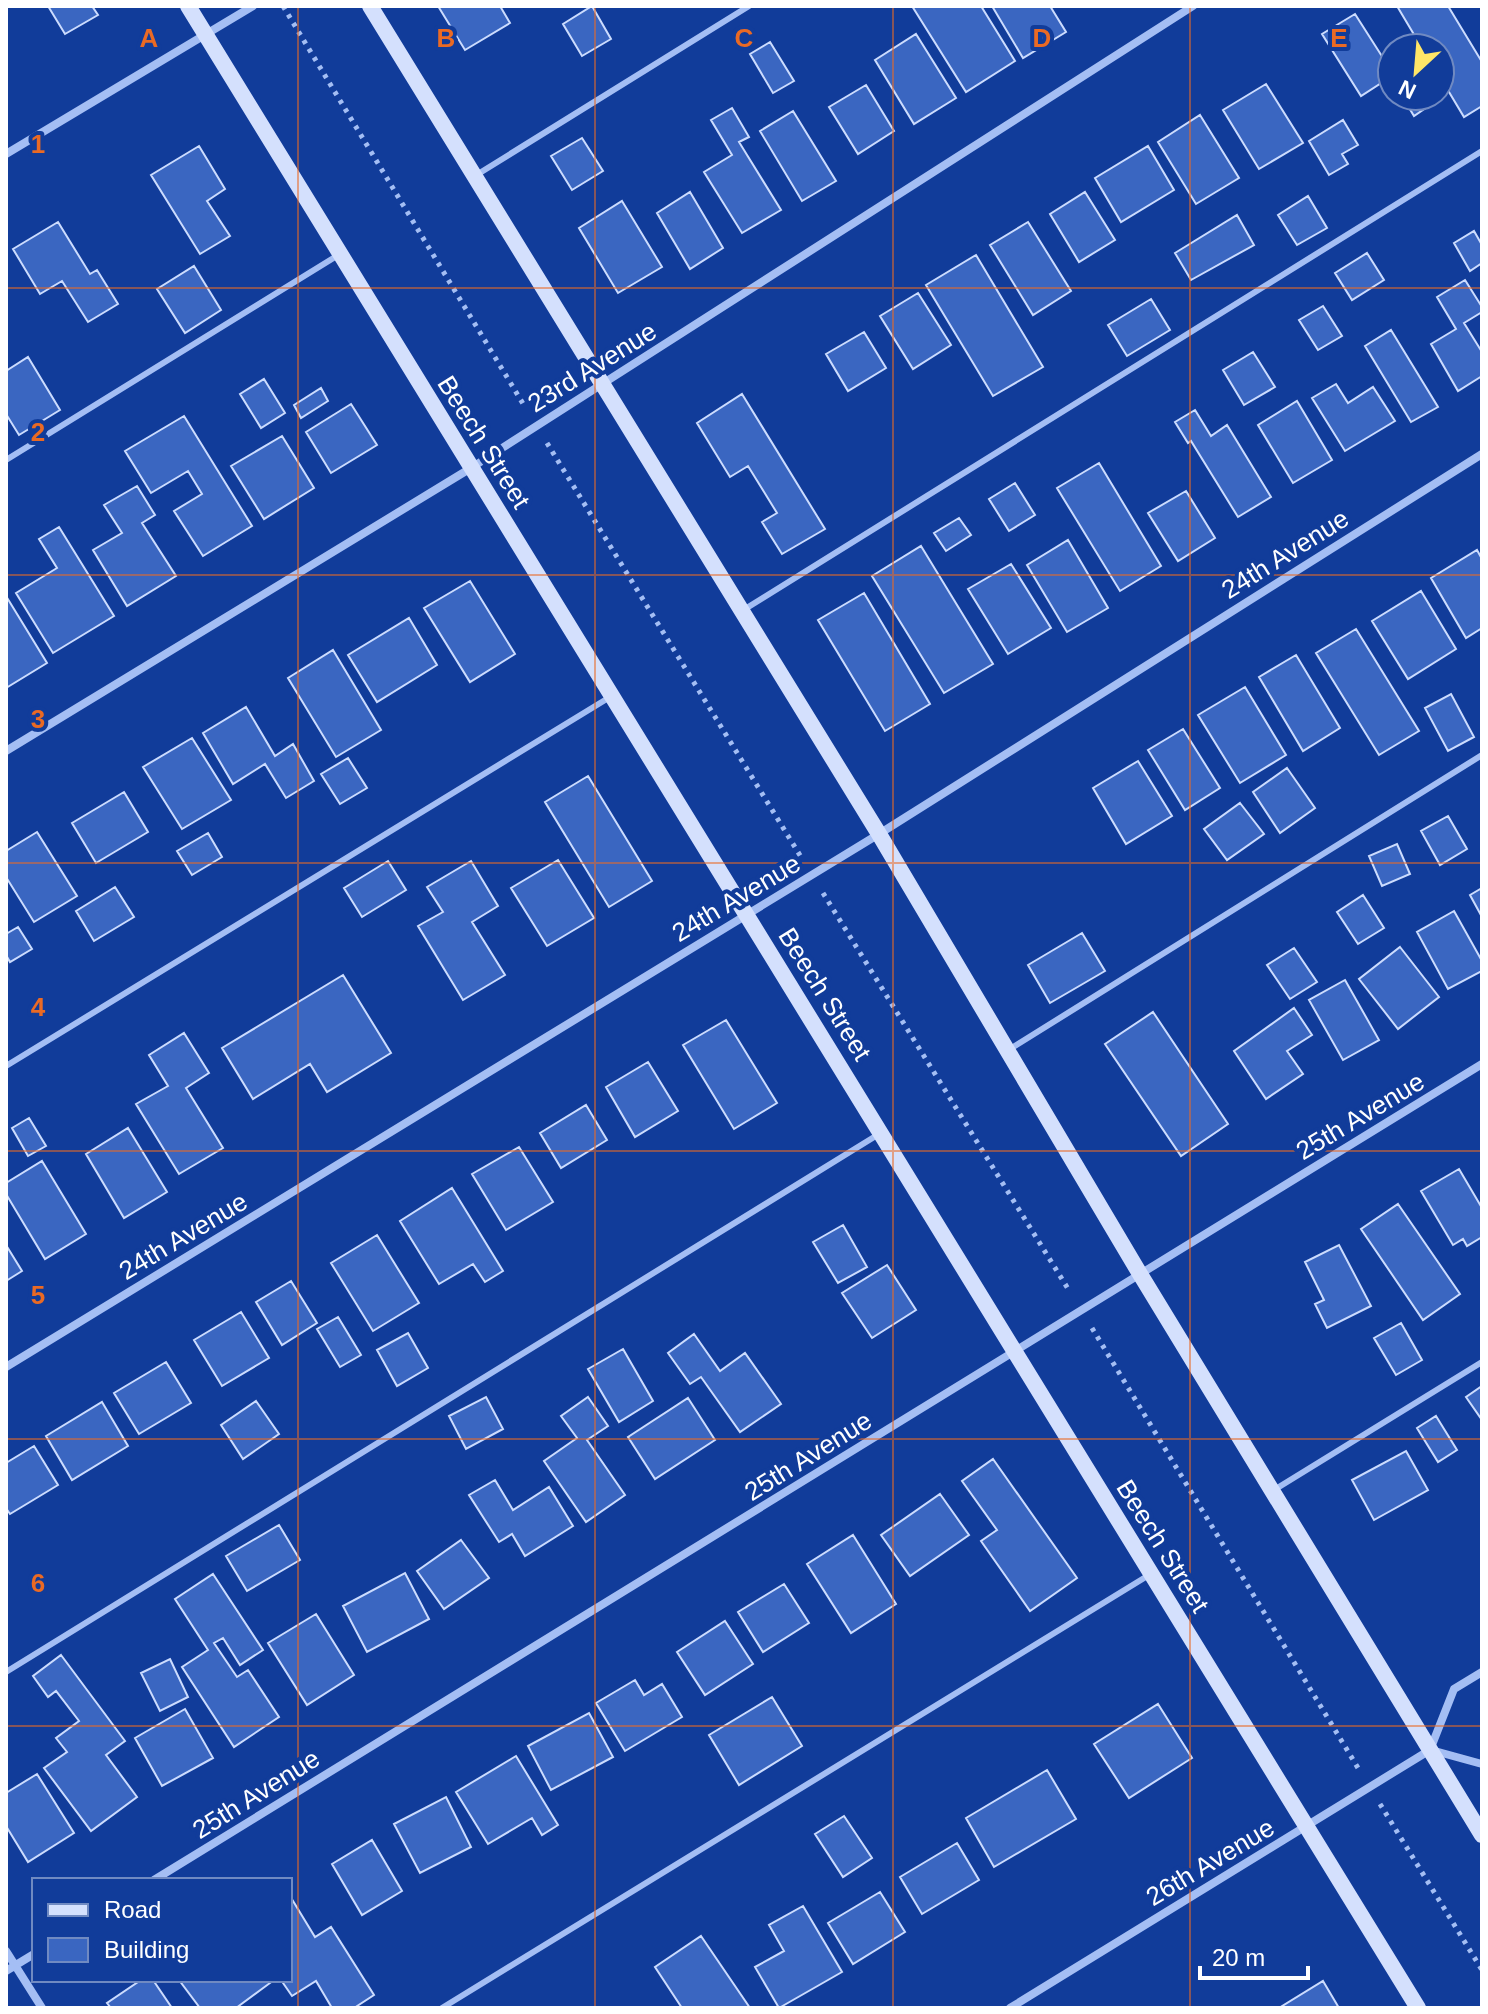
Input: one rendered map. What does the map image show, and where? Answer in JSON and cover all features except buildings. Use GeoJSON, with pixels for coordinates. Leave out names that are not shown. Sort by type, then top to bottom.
{"type":"FeatureCollection","features":[{"type":"Feature","properties":{"kind":"street","name":"Beech Street"},"geometry":{"type":"LineString","coordinates":[[188,6],[1418,2008]]}},
{"type":"Feature","properties":{"kind":"street"},"geometry":{"type":"LineString","coordinates":[[6,154],[253,6]]}},
{"type":"Feature","properties":{"kind":"street"},"geometry":{"type":"LineString","coordinates":[[370,6],[879,834],[1140,1274],[1482,1835]]}},
{"type":"Feature","properties":{"kind":"street","name":"23rd Avenue"},"geometry":{"type":"LineString","coordinates":[[6,751],[471,468],[1193,6]]}},
{"type":"Feature","properties":{"kind":"street","name":"24th Avenue"},"geometry":{"type":"LineString","coordinates":[[6,1367],[879,834],[1482,454]]}},
{"type":"Feature","properties":{"kind":"street","name":"25th Avenue"},"geometry":{"type":"LineString","coordinates":[[157,1878],[1482,1064]]}},
{"type":"Feature","properties":{"kind":"street"},"geometry":{"type":"LineString","coordinates":[[1430,1750],[1454,1689],[1482,1672]]}},
{"type":"Feature","properties":{"kind":"street"},"geometry":{"type":"LineString","coordinates":[[1430,1750],[1482,1764]]}},
{"type":"Feature","properties":{"kind":"street","name":"26th Avenue"},"geometry":{"type":"LineString","coordinates":[[1010,2008],[1430,1750]]}},
{"type":"Feature","properties":{"kind":"street"},"geometry":{"type":"LineString","coordinates":[[6,1951],[42,2008]]}},
{"type":"Feature","properties":{"kind":"street"},"geometry":{"type":"LineString","coordinates":[[6,1971],[32,1955]]}},
{"type":"Feature","properties":{"kind":"lane"},"geometry":{"type":"LineString","coordinates":[[474,176],[749,6]]}},
{"type":"Feature","properties":{"kind":"lane"},"geometry":{"type":"LineString","coordinates":[[740,612],[1482,151]]}},
{"type":"Feature","properties":{"kind":"lane"},"geometry":{"type":"LineString","coordinates":[[6,460],[340,254]]}},
{"type":"Feature","properties":{"kind":"lane"},"geometry":{"type":"LineString","coordinates":[[6,1066],[613,695]]}},
{"type":"Feature","properties":{"kind":"lane"},"geometry":{"type":"LineString","coordinates":[[1007,1051],[1482,755]]}},
{"type":"Feature","properties":{"kind":"lane"},"geometry":{"type":"LineString","coordinates":[[6,1672],[882,1132]]}},
{"type":"Feature","properties":{"kind":"lane"},"geometry":{"type":"LineString","coordinates":[[1273,1490],[1482,1362]]}},
{"type":"Feature","properties":{"kind":"lane"},"geometry":{"type":"LineString","coordinates":[[442,2008],[1152,1574]]}},
{"type":"Feature","properties":{"kind":"path"},"geometry":{"type":"LineString","coordinates":[[283,6],[1482,1970]]}}]}
